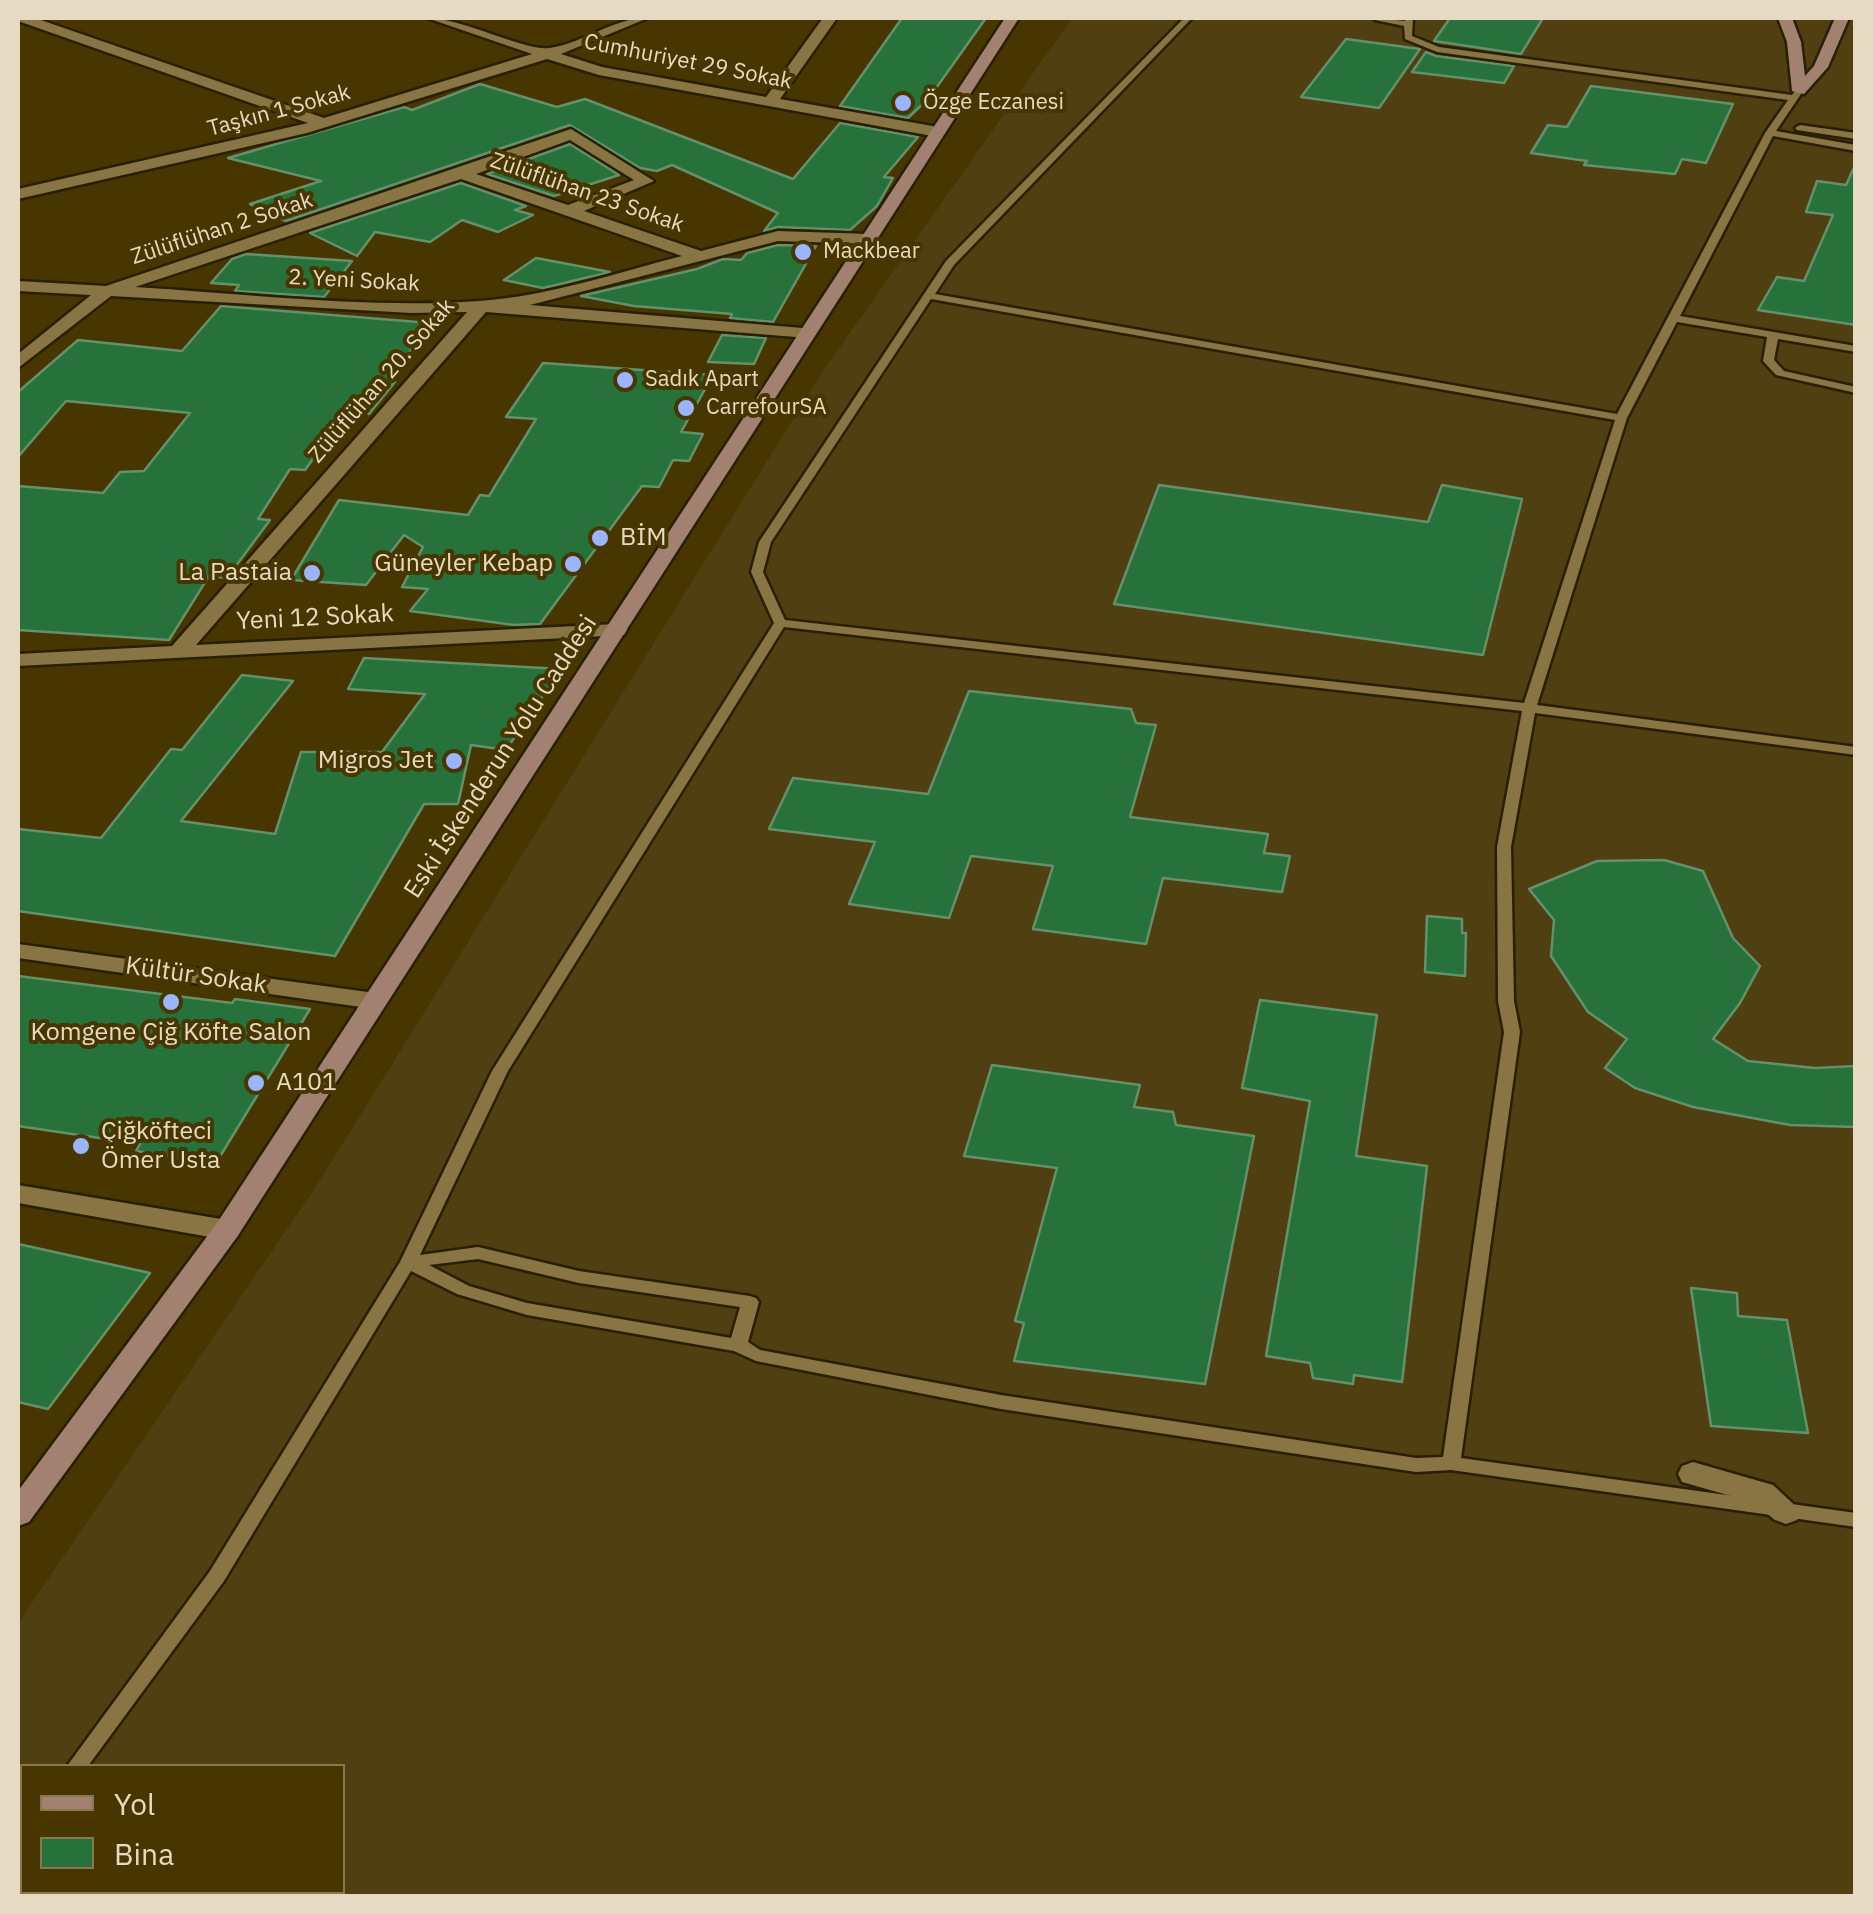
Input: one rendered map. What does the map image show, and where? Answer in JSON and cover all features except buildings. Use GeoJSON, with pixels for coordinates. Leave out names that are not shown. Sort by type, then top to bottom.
{"type":"FeatureCollection","features":[{"type":"Feature","properties":{"kind":"street"},"geometry":{"type":"LineString","coordinates":[[23,18],[324,123]]}},
{"type":"Feature","properties":{"kind":"street","name":"Cumhuriyet 29 Sokak"},"geometry":{"type":"LineString","coordinates":[[434,18],[599,71],[938,132]]}},
{"type":"Feature","properties":{"kind":"street"},"geometry":{"type":"LineString","coordinates":[[600,18],[617,28]]}},
{"type":"Feature","properties":{"kind":"street","name":"Taşkın 1 Sokak"},"geometry":{"type":"LineString","coordinates":[[18,194],[196,156],[324,123],[546,54],[640,18]]}},
{"type":"Feature","properties":{"kind":"street"},"geometry":{"type":"LineString","coordinates":[[770,102],[830,18]]}},
{"type":"Feature","properties":{"kind":"street","name":"Eski İskenderun Yolu Caddesi"},"geometry":{"type":"LineString","coordinates":[[18,1514],[227,1230],[1012,18]]}},
{"type":"Feature","properties":{"kind":"street"},"geometry":{"type":"LineString","coordinates":[[1785,18],[1794,42],[1796,94]]}},
{"type":"Feature","properties":{"kind":"street"},"geometry":{"type":"LineString","coordinates":[[1796,94],[1821,67],[1842,18]]}},
{"type":"Feature","properties":{"kind":"street","name":"Zülüflühan 2 Sokak"},"geometry":{"type":"LineString","coordinates":[[18,363],[107,291],[571,134],[646,181],[574,210]]}},
{"type":"Feature","properties":{"kind":"street","name":"Zülüflühan 23 Sokak"},"geometry":{"type":"LineString","coordinates":[[461,174],[698,255]]}},
{"type":"Feature","properties":{"kind":"street","name":"Zülüflühan 20. Sokak"},"geometry":{"type":"LineString","coordinates":[[178,652],[481,306],[535,299],[698,255],[798,234],[869,239]]}},
{"type":"Feature","properties":{"kind":"street","name":"2. Yeni Sokak"},"geometry":{"type":"LineString","coordinates":[[18,286],[410,308],[481,306],[808,333]]}},
{"type":"Feature","properties":{"kind":"street","name":"Yeni 12 Sokak"},"geometry":{"type":"LineString","coordinates":[[18,660],[616,630]]}},
{"type":"Feature","properties":{"kind":"street","name":"Kültür Sokak"},"geometry":{"type":"LineString","coordinates":[[18,951],[376,1000]]}},
{"type":"Feature","properties":{"kind":"street"},"geometry":{"type":"LineString","coordinates":[[18,1194],[227,1230]]}},
{"type":"Feature","properties":{"kind":"street"},"geometry":{"type":"LineString","coordinates":[[1693,1474],[1762,1493],[1786,1512]]}},
{"type":"Feature","properties":{"kind":"lane"},"geometry":{"type":"LineString","coordinates":[[780,623],[757,572],[766,542],[950,263],[1188,18]]}},
{"type":"Feature","properties":{"kind":"lane"},"geometry":{"type":"LineString","coordinates":[[1378,18],[1408,21],[1408,38],[1437,49],[1796,94],[1773,130],[1621,418],[1529,708],[1504,847],[1506,1002],[1512,1032],[1451,1463]]}},
{"type":"Feature","properties":{"kind":"lane"},"geometry":{"type":"LineString","coordinates":[[1773,130],[1856,136]]}},
{"type":"Feature","properties":{"kind":"lane"},"geometry":{"type":"LineString","coordinates":[[1773,130],[1856,148]]}},
{"type":"Feature","properties":{"kind":"lane"},"geometry":{"type":"LineString","coordinates":[[929,296],[1621,418]]}},
{"type":"Feature","properties":{"kind":"lane"},"geometry":{"type":"LineString","coordinates":[[1673,318],[1856,349]]}},
{"type":"Feature","properties":{"kind":"lane"},"geometry":{"type":"LineString","coordinates":[[1772,335],[1768,361],[1780,373],[1856,390]]}},
{"type":"Feature","properties":{"kind":"lane"},"geometry":{"type":"LineString","coordinates":[[780,623],[1529,708],[1856,750]]}},
{"type":"Feature","properties":{"kind":"lane"},"geometry":{"type":"LineString","coordinates":[[78,1764],[217,1576],[408,1262],[500,1072],[780,623]]}},
{"type":"Feature","properties":{"kind":"lane"},"geometry":{"type":"LineString","coordinates":[[408,1262],[478,1253],[579,1277],[750,1302],[738,1345]]}},
{"type":"Feature","properties":{"kind":"lane"},"geometry":{"type":"LineString","coordinates":[[408,1262],[463,1290],[527,1309],[738,1345],[756,1356],[1000,1402],[1416,1464],[1451,1463],[1856,1520]]}},
{"type":"Feature","properties":{"kind":"shaded area"},"geometry":{"type":"Polygon","coordinates":[[[1072,18],[1855,18],[1855,1896],[18,1896],[18,1623],[315,1188],[823,371],[1072,18]]]}},
{"type":"Feature","properties":{"kind":"place","name":"Özge Eczanesi"},"geometry":{"type":"Point","coordinates":[903,103]}},
{"type":"Feature","properties":{"kind":"place","name":"Mackbear"},"geometry":{"type":"Point","coordinates":[803,252]}},
{"type":"Feature","properties":{"kind":"place","name":"Sadık Apart"},"geometry":{"type":"Point","coordinates":[625,380]}},
{"type":"Feature","properties":{"kind":"place","name":"CarrefourSA"},"geometry":{"type":"Point","coordinates":[686,408]}},
{"type":"Feature","properties":{"kind":"place","name":"BİM"},"geometry":{"type":"Point","coordinates":[600,538]}},
{"type":"Feature","properties":{"kind":"place","name":"Güneyler Kebap"},"geometry":{"type":"Point","coordinates":[573,564]}},
{"type":"Feature","properties":{"kind":"place","name":"La Pastaia"},"geometry":{"type":"Point","coordinates":[312,573]}},
{"type":"Feature","properties":{"kind":"place","name":"Migros Jet"},"geometry":{"type":"Point","coordinates":[454,761]}},
{"type":"Feature","properties":{"kind":"place","name":"Komgene Çiğ Köfte Salon"},"geometry":{"type":"Point","coordinates":[171,1002]}},
{"type":"Feature","properties":{"kind":"place","name":"A101"},"geometry":{"type":"Point","coordinates":[256,1083]}},
{"type":"Feature","properties":{"kind":"place","name":"Çiğköfteci Ömer Usta"},"geometry":{"type":"Point","coordinates":[81,1146]}}]}
